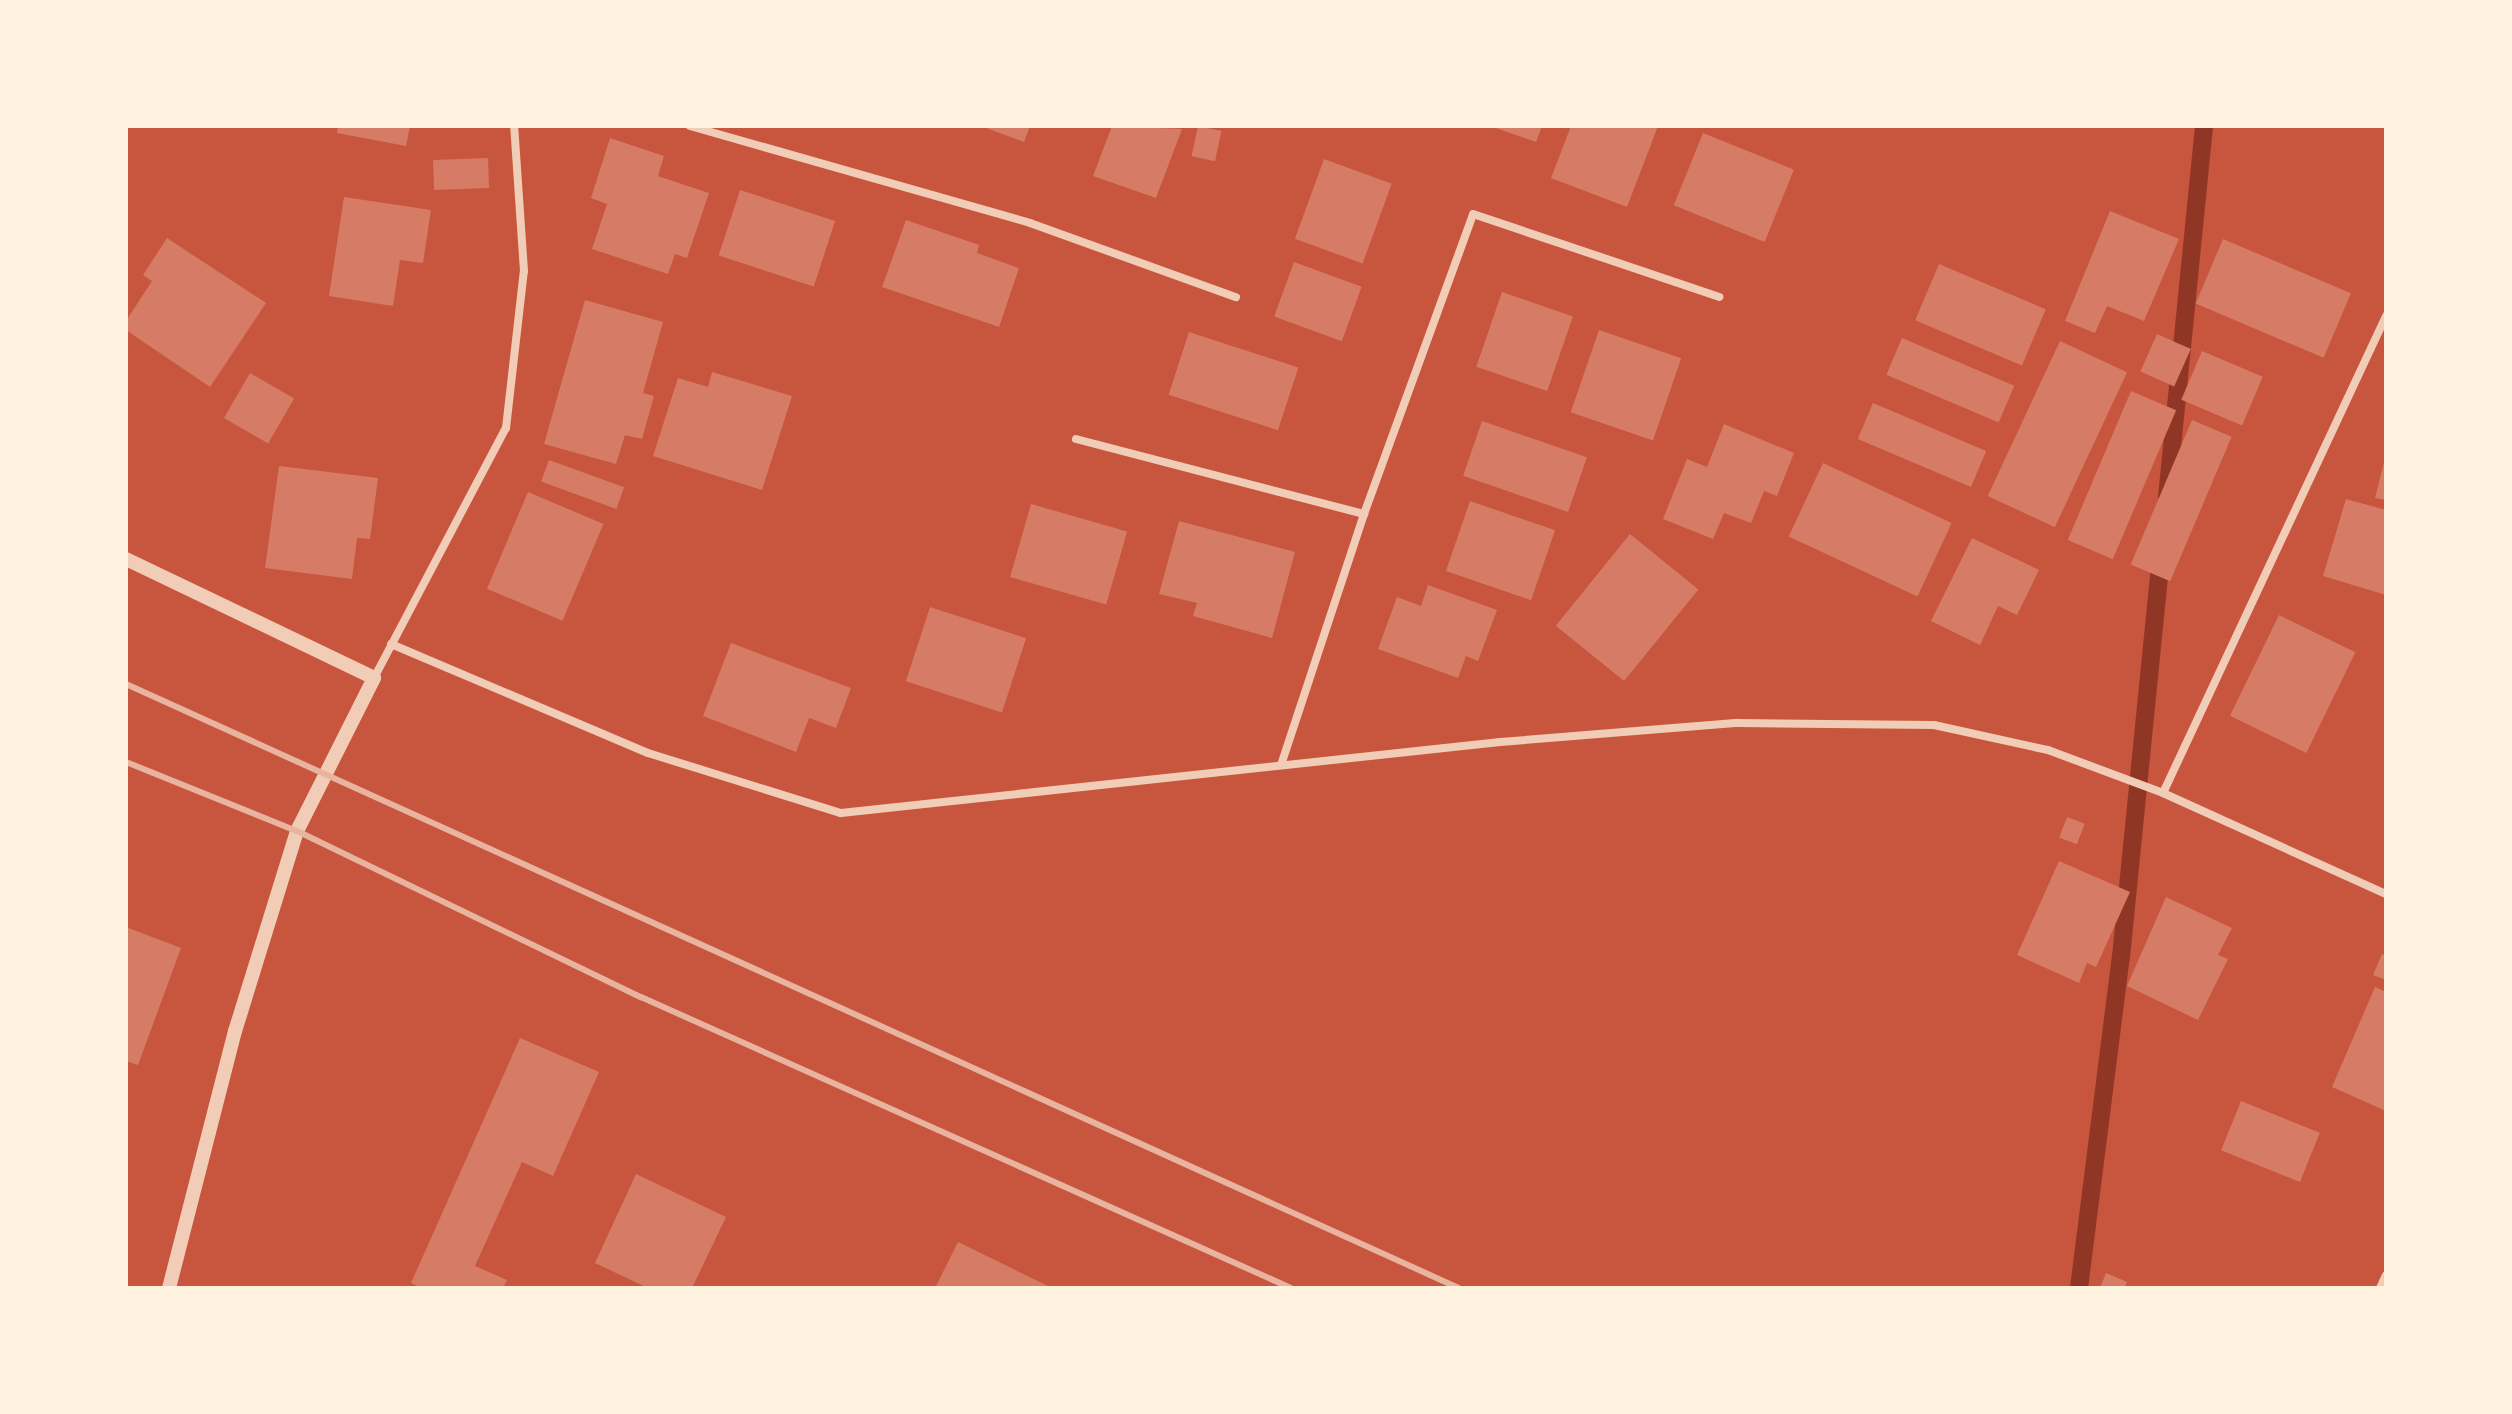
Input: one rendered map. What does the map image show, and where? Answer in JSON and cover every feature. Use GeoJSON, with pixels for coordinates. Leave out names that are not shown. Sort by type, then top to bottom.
{"type":"FeatureCollection","features":[{"type":"Feature","properties":{"kind":"street"},"geometry":{"type":"LineString","coordinates":[[169,1288],[235,1031],[297,831],[391,644],[506,428],[524,271],[514,126]]}},
{"type":"Feature","properties":{"kind":"street"},"geometry":{"type":"LineString","coordinates":[[690,126],[1030,223],[1236,297]]}},
{"type":"Feature","properties":{"kind":"street"},"geometry":{"type":"LineString","coordinates":[[1282,762],[1364,514],[1473,214],[1719,297]]}},
{"type":"Feature","properties":{"kind":"street"},"geometry":{"type":"LineString","coordinates":[[2163,793],[2386,316]]}},
{"type":"Feature","properties":{"kind":"street"},"geometry":{"type":"LineString","coordinates":[[1076,439],[1364,514]]}},
{"type":"Feature","properties":{"kind":"street"},"geometry":{"type":"LineString","coordinates":[[126,559],[374,678]]}},
{"type":"Feature","properties":{"kind":"street"},"geometry":{"type":"LineString","coordinates":[[391,644],[648,753],[841,813],[1282,762],[1738,723],[1934,725],[2048,750],[2163,793],[2386,894]]}},
{"type":"Feature","properties":{"kind":"street"},"geometry":{"type":"LineString","coordinates":[[2380,1288],[2386,1275]]}},
{"type":"Feature","properties":{"kind":"building"},"geometry":{"type":"Polygon","coordinates":[[[338,126],[410,126],[406,146],[337,133],[338,126]]]}},
{"type":"Feature","properties":{"kind":"building"},"geometry":{"type":"Polygon","coordinates":[[[981,126],[1030,126],[1024,142],[981,126]]]}},
{"type":"Feature","properties":{"kind":"building"},"geometry":{"type":"Polygon","coordinates":[[[1112,126],[1182,129],[1156,198],[1093,176],[1112,126]]]}},
{"type":"Feature","properties":{"kind":"building"},"geometry":{"type":"Polygon","coordinates":[[[1198,126],[1221,131],[1215,161],[1192,156],[1198,126]]]}},
{"type":"Feature","properties":{"kind":"building"},"geometry":{"type":"Polygon","coordinates":[[[1490,126],[1542,126],[1536,142],[1490,126]]]}},
{"type":"Feature","properties":{"kind":"building"},"geometry":{"type":"Polygon","coordinates":[[[1571,126],[1658,126],[1627,207],[1551,178],[1571,126]]]}},
{"type":"Feature","properties":{"kind":"building"},"geometry":{"type":"Polygon","coordinates":[[[1703,133],[1794,170],[1765,242],[1674,205],[1703,133]]]}},
{"type":"Feature","properties":{"kind":"building"},"geometry":{"type":"Polygon","coordinates":[[[610,138],[664,156],[658,176],[709,193],[687,258],[675,254],[668,274],[592,249],[607,204],[591,198],[610,138]]]}},
{"type":"Feature","properties":{"kind":"building"},"geometry":{"type":"Polygon","coordinates":[[[488,158],[489,188],[434,190],[433,160],[488,158]]]}},
{"type":"Feature","properties":{"kind":"building"},"geometry":{"type":"Polygon","coordinates":[[[1324,159],[1392,184],[1363,263],[1295,239],[1324,159]]]}},
{"type":"Feature","properties":{"kind":"building"},"geometry":{"type":"Polygon","coordinates":[[[740,190],[835,221],[814,287],[719,256],[740,190]]]}},
{"type":"Feature","properties":{"kind":"building"},"geometry":{"type":"Polygon","coordinates":[[[344,197],[431,210],[423,263],[400,260],[393,306],[329,296],[344,197]]]}},
{"type":"Feature","properties":{"kind":"building"},"geometry":{"type":"Polygon","coordinates":[[[2110,211],[2179,239],[2144,321],[2107,306],[2095,333],[2065,321],[2110,211]]]}},
{"type":"Feature","properties":{"kind":"building"},"geometry":{"type":"Polygon","coordinates":[[[906,220],[979,245],[977,253],[1019,268],[999,327],[882,287],[906,220]]]}},
{"type":"Feature","properties":{"kind":"building"},"geometry":{"type":"Polygon","coordinates":[[[167,238],[266,303],[210,387],[126,330],[126,321],[152,281],[143,275],[167,238]]]}},
{"type":"Feature","properties":{"kind":"building"},"geometry":{"type":"Polygon","coordinates":[[[2223,239],[2351,293],[2324,358],[2196,303],[2223,239]]]}},
{"type":"Feature","properties":{"kind":"building"},"geometry":{"type":"Polygon","coordinates":[[[1294,262],[1362,287],[1342,341],[1274,317],[1294,262]]]}},
{"type":"Feature","properties":{"kind":"building"},"geometry":{"type":"Polygon","coordinates":[[[1939,264],[2046,309],[2022,365],[1915,320],[1939,264]]]}},
{"type":"Feature","properties":{"kind":"building"},"geometry":{"type":"Polygon","coordinates":[[[1502,292],[1573,316],[1547,391],[1476,367],[1502,292]]]}},
{"type":"Feature","properties":{"kind":"building"},"geometry":{"type":"Polygon","coordinates":[[[585,300],[663,322],[643,393],[654,396],[642,439],[625,435],[616,464],[544,444],[585,300]]]}},
{"type":"Feature","properties":{"kind":"building"},"geometry":{"type":"Polygon","coordinates":[[[1599,330],[1681,358],[1653,441],[1571,412],[1599,330]]]}},
{"type":"Feature","properties":{"kind":"building"},"geometry":{"type":"Polygon","coordinates":[[[1189,332],[1298,368],[1278,430],[1169,395],[1189,332]]]}},
{"type":"Feature","properties":{"kind":"building"},"geometry":{"type":"Polygon","coordinates":[[[2157,334],[2191,349],[2174,387],[2140,371],[2157,334]]]}},
{"type":"Feature","properties":{"kind":"building"},"geometry":{"type":"Polygon","coordinates":[[[1902,338],[2014,386],[1999,422],[1886,375],[1902,338]]]}},
{"type":"Feature","properties":{"kind":"building"},"geometry":{"type":"Polygon","coordinates":[[[2060,341],[2127,372],[2055,527],[1988,496],[2060,341]]]}},
{"type":"Feature","properties":{"kind":"building"},"geometry":{"type":"Polygon","coordinates":[[[2202,351],[2263,377],[2242,426],[2181,400],[2202,351]]]}},
{"type":"Feature","properties":{"kind":"building"},"geometry":{"type":"Polygon","coordinates":[[[712,372],[792,396],[762,490],[653,456],[678,378],[708,387],[712,372]]]}},
{"type":"Feature","properties":{"kind":"building"},"geometry":{"type":"Polygon","coordinates":[[[250,373],[294,398],[268,444],[224,418],[250,373]]]}},
{"type":"Feature","properties":{"kind":"building"},"geometry":{"type":"Polygon","coordinates":[[[2131,391],[2176,410],[2113,559],[2068,540],[2131,391]]]}},
{"type":"Feature","properties":{"kind":"building"},"geometry":{"type":"Polygon","coordinates":[[[1873,403],[1986,451],[1971,487],[1858,439],[1873,403]]]}},
{"type":"Feature","properties":{"kind":"building"},"geometry":{"type":"Polygon","coordinates":[[[2192,420],[2232,437],[2170,581],[2131,565],[2192,420]]]}},
{"type":"Feature","properties":{"kind":"building"},"geometry":{"type":"Polygon","coordinates":[[[1482,421],[1587,457],[1568,512],[1463,476],[1482,421]]]}},
{"type":"Feature","properties":{"kind":"building"},"geometry":{"type":"Polygon","coordinates":[[[1724,424],[1794,453],[1777,496],[1764,491],[1751,523],[1724,513],[1713,539],[1663,519],[1687,459],[1707,467],[1724,424]]]}},
{"type":"Feature","properties":{"kind":"building"},"geometry":{"type":"Polygon","coordinates":[[[2386,458],[2386,500],[2375,498],[2386,458]]]}},
{"type":"Feature","properties":{"kind":"building"},"geometry":{"type":"Polygon","coordinates":[[[549,460],[624,487],[616,509],[541,482],[549,460]]]}},
{"type":"Feature","properties":{"kind":"building"},"geometry":{"type":"Polygon","coordinates":[[[1823,463],[1952,523],[1917,596],[1789,536],[1823,463]]]}},
{"type":"Feature","properties":{"kind":"building"},"geometry":{"type":"Polygon","coordinates":[[[279,466],[378,478],[370,539],[357,538],[352,579],[265,568],[279,466]]]}},
{"type":"Feature","properties":{"kind":"building"},"geometry":{"type":"Polygon","coordinates":[[[528,492],[603,524],[562,621],[487,589],[528,492]]]}},
{"type":"Feature","properties":{"kind":"building"},"geometry":{"type":"Polygon","coordinates":[[[2346,499],[2386,510],[2386,595],[2323,576],[2346,499]]]}},
{"type":"Feature","properties":{"kind":"building"},"geometry":{"type":"Polygon","coordinates":[[[1470,501],[1555,530],[1531,600],[1446,571],[1470,501]]]}},
{"type":"Feature","properties":{"kind":"building"},"geometry":{"type":"Polygon","coordinates":[[[1031,504],[1127,532],[1106,605],[1010,577],[1031,504]]]}},
{"type":"Feature","properties":{"kind":"building"},"geometry":{"type":"Polygon","coordinates":[[[1179,521],[1295,552],[1272,638],[1193,616],[1197,603],[1159,594],[1179,521]]]}},
{"type":"Feature","properties":{"kind":"building"},"geometry":{"type":"Polygon","coordinates":[[[1630,534],[1698,589],[1624,681],[1556,626],[1630,534]]]}},
{"type":"Feature","properties":{"kind":"building"},"geometry":{"type":"Polygon","coordinates":[[[1972,538],[2039,570],[2017,615],[1998,606],[1980,645],[1931,621],[1972,538]]]}},
{"type":"Feature","properties":{"kind":"building"},"geometry":{"type":"Polygon","coordinates":[[[1428,585],[1497,610],[1478,661],[1466,656],[1458,678],[1378,649],[1397,597],[1421,606],[1428,585]]]}},
{"type":"Feature","properties":{"kind":"building"},"geometry":{"type":"Polygon","coordinates":[[[930,607],[1026,638],[1002,712],[906,681],[930,607]]]}},
{"type":"Feature","properties":{"kind":"building"},"geometry":{"type":"Polygon","coordinates":[[[2279,615],[2355,652],[2306,753],[2230,716],[2279,615]]]}},
{"type":"Feature","properties":{"kind":"building"},"geometry":{"type":"Polygon","coordinates":[[[731,643],[851,688],[836,728],[809,718],[796,752],[703,716],[731,643]]]}},
{"type":"Feature","properties":{"kind":"building"},"geometry":{"type":"Polygon","coordinates":[[[2067,817],[2085,824],[2077,844],[2059,838],[2067,817]]]}},
{"type":"Feature","properties":{"kind":"building"},"geometry":{"type":"Polygon","coordinates":[[[2059,861],[2130,892],[2096,967],[2087,963],[2079,983],[2017,955],[2059,861]]]}},
{"type":"Feature","properties":{"kind":"building"},"geometry":{"type":"Polygon","coordinates":[[[2166,897],[2232,928],[2218,955],[2228,959],[2198,1020],[2127,986],[2166,897]]]}},
{"type":"Feature","properties":{"kind":"building"},"geometry":{"type":"Polygon","coordinates":[[[126,927],[181,948],[138,1065],[126,1061],[126,927]]]}},
{"type":"Feature","properties":{"kind":"building"},"geometry":{"type":"Polygon","coordinates":[[[2382,954],[2386,956],[2386,980],[2373,975],[2382,954]]]}},
{"type":"Feature","properties":{"kind":"building"},"geometry":{"type":"Polygon","coordinates":[[[2375,987],[2386,992],[2386,1111],[2332,1087],[2375,987]]]}},
{"type":"Feature","properties":{"kind":"building"},"geometry":{"type":"Polygon","coordinates":[[[520,1038],[599,1072],[553,1176],[522,1162],[475,1266],[507,1280],[503,1288],[422,1288],[411,1283],[520,1038]]]}},
{"type":"Feature","properties":{"kind":"building"},"geometry":{"type":"Polygon","coordinates":[[[2241,1101],[2320,1133],[2300,1182],[2221,1150],[2241,1101]]]}},
{"type":"Feature","properties":{"kind":"building"},"geometry":{"type":"Polygon","coordinates":[[[636,1174],[726,1217],[692,1288],[648,1288],[595,1263],[636,1174]]]}},
{"type":"Feature","properties":{"kind":"building"},"geometry":{"type":"Polygon","coordinates":[[[958,1242],[1052,1288],[935,1288],[958,1242]]]}},
{"type":"Feature","properties":{"kind":"building"},"geometry":{"type":"Polygon","coordinates":[[[2106,1273],[2127,1282],[2124,1288],[2100,1288],[2106,1273]]]}},
{"type":"Feature","properties":{"kind":"waterway"},"geometry":{"type":"LineString","coordinates":[[2167,497],[2204,126]]}},
{"type":"Feature","properties":{"kind":"waterway"},"geometry":{"type":"LineString","coordinates":[[2079,1288],[2121,957],[2161,555]]}},
{"type":"Feature","properties":{"kind":"railway"},"geometry":{"type":"LineString","coordinates":[[126,684],[1459,1288]]}},
{"type":"Feature","properties":{"kind":"railway"},"geometry":{"type":"LineString","coordinates":[[126,762],[297,831],[641,997],[1291,1288]]}}]}
